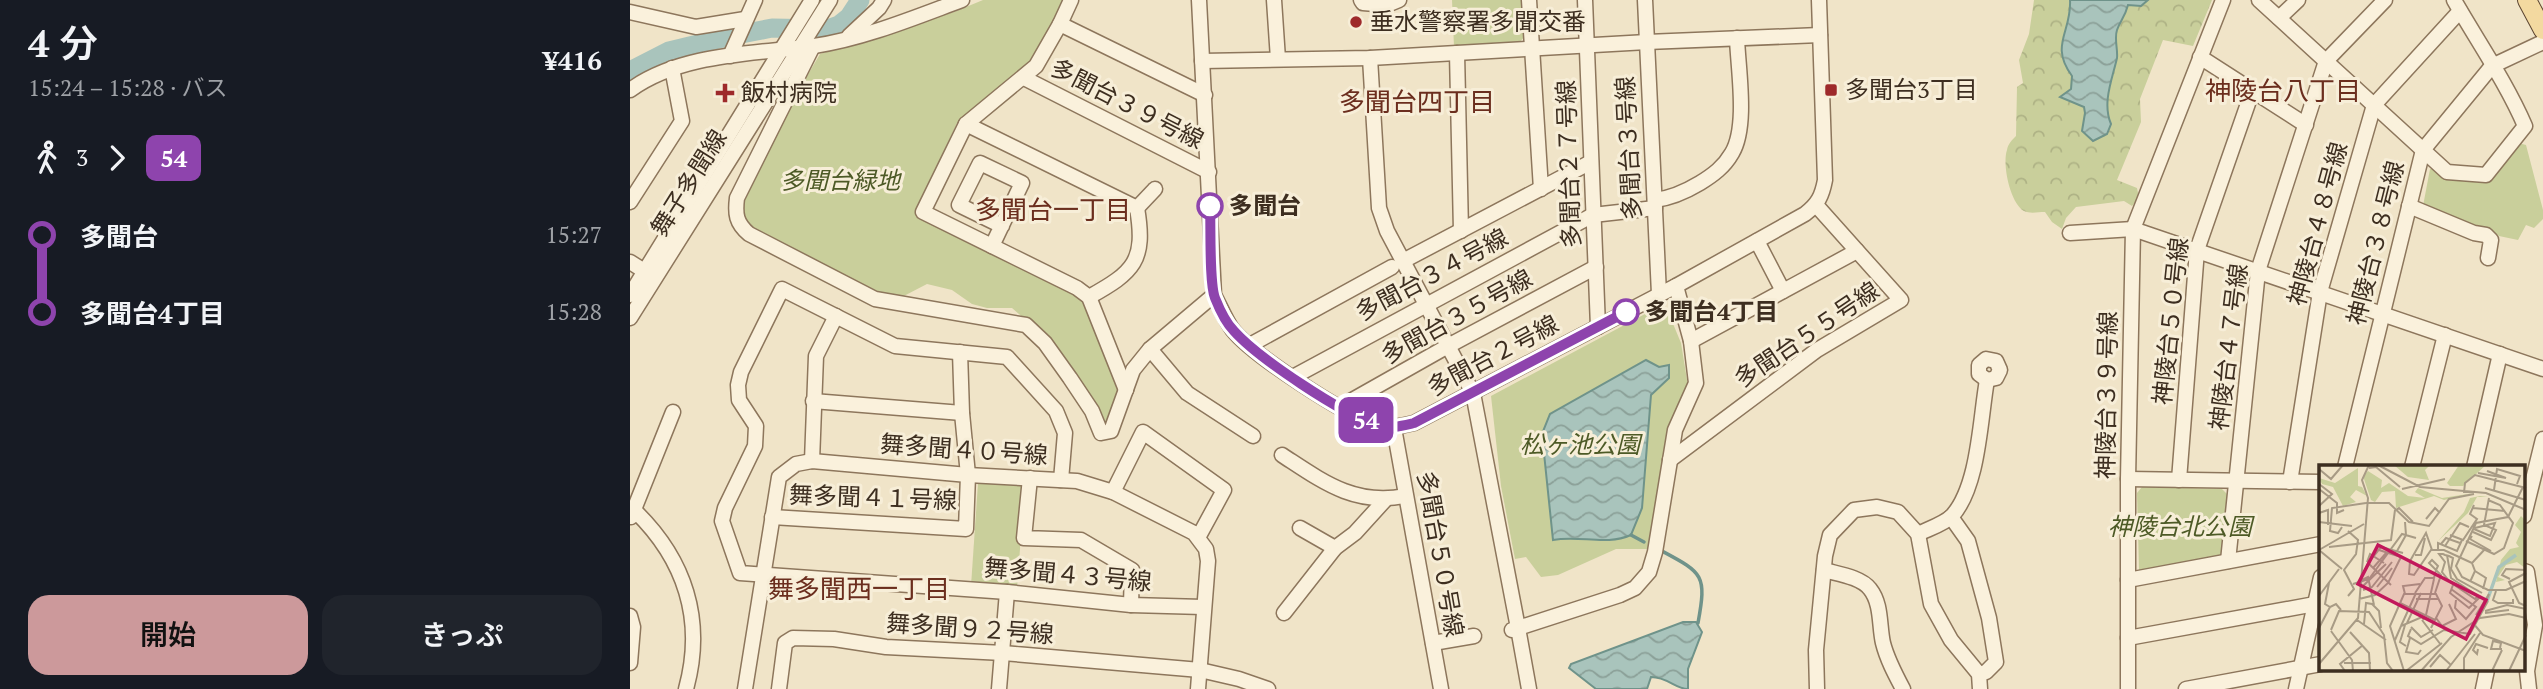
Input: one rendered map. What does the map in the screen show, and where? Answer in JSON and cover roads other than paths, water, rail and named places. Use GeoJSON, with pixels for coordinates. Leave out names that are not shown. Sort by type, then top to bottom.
{"type":"FeatureCollection","features":[{"type":"Feature","properties":{"kind":"main road"},"geometry":{"type":"LineString","coordinates":[[2527,0],[2543,30]]}},
{"type":"Feature","properties":{"kind":"main road"},"geometry":{"type":"LineString","coordinates":[[2539,0],[2543,7]]}},
{"type":"Feature","properties":{"kind":"street"},"geometry":{"type":"LineString","coordinates":[[730,56],[755,0]]}},
{"type":"Feature","properties":{"kind":"street"},"geometry":{"type":"LineString","coordinates":[[846,39],[884,0]]}},
{"type":"Feature","properties":{"kind":"street"},"geometry":{"type":"LineString","coordinates":[[630,90],[646,78],[672,68],[730,56],[846,39],[930,6],[962,0]]}},
{"type":"Feature","properties":{"kind":"street"},"geometry":{"type":"LineString","coordinates":[[1071,0],[1043,56],[1024,78],[966,124],[923,212],[1077,288],[1089,297],[1126,390]]}},
{"type":"Feature","properties":{"kind":"street"},"geometry":{"type":"LineString","coordinates":[[1275,0],[1278,60]]}},
{"type":"Feature","properties":{"kind":"street"},"geometry":{"type":"LineString","coordinates":[[1361,0],[1363,3],[1387,5],[1399,0]]}},
{"type":"Feature","properties":{"kind":"street"},"geometry":{"type":"LineString","coordinates":[[1530,0],[1541,189]]}},
{"type":"Feature","properties":{"kind":"street","name":"多聞台２７号線"},"geometry":{"type":"LineString","coordinates":[[1585,0],[1598,327]]}},
{"type":"Feature","properties":{"kind":"street","name":"多聞台３号線"},"geometry":{"type":"LineString","coordinates":[[1645,0],[1659,294]]}},
{"type":"Feature","properties":{"kind":"street"},"geometry":{"type":"LineString","coordinates":[[1816,205],[1822,195],[1825,180],[1819,0]]}},
{"type":"Feature","properties":{"kind":"street","name":"神陵台３９号線"},"geometry":{"type":"LineString","coordinates":[[2128,689],[2128,479],[2133,229],[2223,0]]}},
{"type":"Feature","properties":{"kind":"street"},"geometry":{"type":"LineString","coordinates":[[2259,0],[2447,172],[2486,175],[2525,126],[2512,96],[2458,5]]}},
{"type":"Feature","properties":{"kind":"street"},"geometry":{"type":"LineString","coordinates":[[2279,19],[2298,0]]}},
{"type":"Feature","properties":{"kind":"street","name":"神陵台４７号線"},"geometry":{"type":"LineString","coordinates":[[2228,561],[2258,271],[2326,61],[2385,0]]}},
{"type":"Feature","properties":{"kind":"street"},"geometry":{"type":"LineString","coordinates":[[1197,1],[1205,94],[1214,295],[1232,329],[1293,377],[1340,407],[1377,425],[1394,428]]}},
{"type":"Feature","properties":{"kind":"street","name":"舞子多聞線"},"geometry":{"type":"LineString","coordinates":[[630,295],[651,275],[711,188],[808,46],[829,4]]}},
{"type":"Feature","properties":{"kind":"street","name":"舞子多聞線"},"geometry":{"type":"LineString","coordinates":[[630,318],[651,275],[810,5]]}},
{"type":"Feature","properties":{"kind":"street","name":"神陵台４８号線"},"geometry":{"type":"LineString","coordinates":[[2290,482],[2320,292],[2374,105],[2458,5]]}},
{"type":"Feature","properties":{"kind":"street"},"geometry":{"type":"LineString","coordinates":[[630,12],[696,27],[745,19]]}},
{"type":"Feature","properties":{"kind":"street"},"geometry":{"type":"LineString","coordinates":[[1060,24],[1205,94]]}},
{"type":"Feature","properties":{"kind":"street"},"geometry":{"type":"LineString","coordinates":[[1202,61],[1370,58],[1820,35]]}},
{"type":"Feature","properties":{"kind":"street"},"geometry":{"type":"LineString","coordinates":[[1594,215],[1655,204],[1685,192],[1717,172],[1733,152],[1740,126],[1737,38]]}},
{"type":"Feature","properties":{"kind":"street","name":"神陵台３８号線"},"geometry":{"type":"LineString","coordinates":[[2345,465],[2423,150],[2492,66],[2543,42]]}},
{"type":"Feature","properties":{"kind":"street"},"geometry":{"type":"LineString","coordinates":[[808,46],[737,198],[735,213],[741,227],[749,234],[875,299],[1026,325],[1045,343],[1070,378],[1092,411],[1101,433],[1111,431],[1133,370],[1150,349],[1214,295]]}},
{"type":"Feature","properties":{"kind":"street"},"geometry":{"type":"LineString","coordinates":[[1457,53],[1461,231]]}},
{"type":"Feature","properties":{"kind":"street"},"geometry":{"type":"LineString","coordinates":[[2200,57],[2306,125]]}},
{"type":"Feature","properties":{"kind":"street"},"geometry":{"type":"LineString","coordinates":[[1370,58],[1379,208],[1397,264],[1426,304],[1473,393],[1515,629],[1529,689]]}},
{"type":"Feature","properties":{"kind":"street"},"geometry":{"type":"LineString","coordinates":[[630,202],[682,121],[672,68]]}},
{"type":"Feature","properties":{"kind":"street","name":"多聞台３９号線"},"geometry":{"type":"LineString","coordinates":[[1024,78],[1209,172]]}},
{"type":"Feature","properties":{"kind":"street","name":"神陵台５０号線"},"geometry":{"type":"LineString","coordinates":[[2179,480],[2197,250],[2252,92]]}},
{"type":"Feature","properties":{"kind":"street"},"geometry":{"type":"LineString","coordinates":[[966,124],[1137,208]]}},
{"type":"Feature","properties":{"kind":"street"},"geometry":{"type":"LineString","coordinates":[[1250,345],[1591,162]]}},
{"type":"Feature","properties":{"kind":"street"},"geometry":{"type":"LineString","coordinates":[[992,246],[1002,226],[1022,183],[980,163],[959,205],[1002,226]]}},
{"type":"Feature","properties":{"kind":"street"},"geometry":{"type":"LineString","coordinates":[[1137,208],[1155,189]]}},
{"type":"Feature","properties":{"kind":"street","name":"多聞台２号線"},"geometry":{"type":"LineString","coordinates":[[1394,428],[1414,423],[1676,286],[1805,214],[1816,205]]}},
{"type":"Feature","properties":{"kind":"street","name":"多聞台５５号線"},"geometry":{"type":"LineString","coordinates":[[1670,460],[1817,350],[1901,300],[1816,205]]}},
{"type":"Feature","properties":{"kind":"street"},"geometry":{"type":"LineString","coordinates":[[2409,206],[2474,233],[2486,235],[2491,240],[2488,258]]}},
{"type":"Feature","properties":{"kind":"street"},"geometry":{"type":"LineString","coordinates":[[1089,297],[1115,282],[1137,260],[1142,235],[1137,208]]}},
{"type":"Feature","properties":{"kind":"street","name":"多聞台３４号線"},"geometry":{"type":"LineString","coordinates":[[1293,377],[1594,215]]}},
{"type":"Feature","properties":{"kind":"street"},"geometry":{"type":"LineString","coordinates":[[2070,233],[2133,229],[2543,369]]}},
{"type":"Feature","properties":{"kind":"street"},"geometry":{"type":"LineString","coordinates":[[1757,241],[1783,291]]}},
{"type":"Feature","properties":{"kind":"street"},"geometry":{"type":"LineString","coordinates":[[1691,341],[1857,251]]}},
{"type":"Feature","properties":{"kind":"street"},"geometry":{"type":"LineString","coordinates":[[630,262],[651,275]]}},
{"type":"Feature","properties":{"kind":"street","name":"多聞台３５号線"},"geometry":{"type":"LineString","coordinates":[[1340,407],[1596,267]]}},
{"type":"Feature","properties":{"kind":"street"},"geometry":{"type":"LineString","coordinates":[[1515,629],[1620,595],[1635,588],[1649,572],[1655,552],[1675,430],[1696,383],[1691,341],[1676,286]]}},
{"type":"Feature","properties":{"kind":"street"},"geometry":{"type":"LineString","coordinates":[[762,574],[740,573],[722,522],[725,508],[755,446],[756,426],[739,400],[741,372],[782,289],[895,346],[1007,357],[1056,411],[1065,433],[1061,480]]}},
{"type":"Feature","properties":{"kind":"street"},"geometry":{"type":"LineString","coordinates":[[744,689],[779,477],[796,464],[812,461],[816,356],[836,317]]}},
{"type":"Feature","properties":{"kind":"street"},"geometry":{"type":"LineString","coordinates":[[2412,465],[2445,335]]}},
{"type":"Feature","properties":{"kind":"street"},"geometry":{"type":"LineString","coordinates":[[1150,349],[1186,393],[1253,436]]}},
{"type":"Feature","properties":{"kind":"street"},"geometry":{"type":"LineString","coordinates":[[960,352],[968,475]]}},
{"type":"Feature","properties":{"kind":"street"},"geometry":{"type":"LineString","coordinates":[[2474,465],[2500,354]]}},
{"type":"Feature","properties":{"kind":"street"},"geometry":{"type":"LineString","coordinates":[[1918,534],[1951,517],[1971,478],[1987,380]]}},
{"type":"Feature","properties":{"kind":"street"},"geometry":{"type":"LineString","coordinates":[[813,401],[962,413]]}},
{"type":"Feature","properties":{"kind":"street"},"geometry":{"type":"LineString","coordinates":[[673,412],[632,514],[663,543],[687,592],[695,642],[686,689]]}},
{"type":"Feature","properties":{"kind":"street","name":"多聞台５０号線"},"geometry":{"type":"LineString","coordinates":[[1394,428],[1441,689]]}},
{"type":"Feature","properties":{"kind":"street"},"geometry":{"type":"LineString","coordinates":[[1113,492],[1143,432],[1224,490],[1199,536],[1206,549],[1208,561],[1198,689]]}},
{"type":"Feature","properties":{"kind":"street"},"geometry":{"type":"LineString","coordinates":[[2526,504],[2543,439]]}},
{"type":"Feature","properties":{"kind":"street"},"geometry":{"type":"LineString","coordinates":[[1282,455],[1323,482],[1354,495],[1385,500],[1405,496]]}},
{"type":"Feature","properties":{"kind":"street","name":"舞多聞４０号線"},"geometry":{"type":"LineString","coordinates":[[812,461],[968,475],[1077,481],[1113,492],[1199,536]]}},
{"type":"Feature","properties":{"kind":"street","name":"舞多聞４１号線"},"geometry":{"type":"LineString","coordinates":[[772,517],[966,529],[968,475]]}},
{"type":"Feature","properties":{"kind":"street"},"geometry":{"type":"LineString","coordinates":[[1030,478],[1024,538],[1081,540],[1132,570],[1131,605]]}},
{"type":"Feature","properties":{"kind":"street"},"geometry":{"type":"LineString","coordinates":[[2128,479],[2319,482]]}},
{"type":"Feature","properties":{"kind":"street"},"geometry":{"type":"LineString","coordinates":[[1284,613],[1335,548],[1354,533],[1385,500]]}},
{"type":"Feature","properties":{"kind":"street"},"geometry":{"type":"LineString","coordinates":[[1817,689],[1816,650],[1830,535],[1854,510],[1877,507],[1898,512],[1918,534],[1931,604],[1951,640],[1980,681],[1996,662],[1989,618],[1968,541],[1951,517]]}},
{"type":"Feature","properties":{"kind":"street"},"geometry":{"type":"LineString","coordinates":[[1300,528],[1335,548]]}},
{"type":"Feature","properties":{"kind":"street"},"geometry":{"type":"LineString","coordinates":[[2128,580],[2319,544]]}},
{"type":"Feature","properties":{"kind":"street"},"geometry":{"type":"LineString","coordinates":[[1824,570],[1852,578],[1870,588],[1877,605],[1882,641],[1893,673],[1903,689]]}},
{"type":"Feature","properties":{"kind":"street"},"geometry":{"type":"LineString","coordinates":[[2526,572],[2535,625],[2527,671],[2529,689]]}},
{"type":"Feature","properties":{"kind":"street","name":"舞多聞４３号線"},"geometry":{"type":"LineString","coordinates":[[762,574],[1007,592],[1131,605],[1203,607]]}},
{"type":"Feature","properties":{"kind":"street"},"geometry":{"type":"LineString","coordinates":[[2296,689],[2319,586]]}},
{"type":"Feature","properties":{"kind":"street"},"geometry":{"type":"LineString","coordinates":[[999,689],[1007,592]]}},
{"type":"Feature","properties":{"kind":"street"},"geometry":{"type":"LineString","coordinates":[[2128,638],[2315,604]]}},
{"type":"Feature","properties":{"kind":"street"},"geometry":{"type":"LineString","coordinates":[[630,616],[633,627],[630,663]]}},
{"type":"Feature","properties":{"kind":"street"},"geometry":{"type":"LineString","coordinates":[[1433,643],[1474,636]]}},
{"type":"Feature","properties":{"kind":"street","name":"舞多聞９２号線"},"geometry":{"type":"LineString","coordinates":[[779,689],[785,643],[793,638],[834,639],[886,646],[1200,670],[1268,689]]}},
{"type":"Feature","properties":{"kind":"street"},"geometry":{"type":"LineString","coordinates":[[2186,689],[2319,664]]}},
{"type":"Feature","properties":{"kind":"water"},"geometry":{"type":"Polygon","coordinates":[[[2070,0],[2148,0],[2141,6],[2128,5],[2118,27],[2117,58],[2107,108],[2111,124],[2107,134],[2093,141],[2082,131],[2084,107],[2060,97],[2071,89],[2072,76],[2062,56],[2070,0]]]}},
{"type":"Feature","properties":{"kind":"water"},"geometry":{"type":"Polygon","coordinates":[[[1646,360],[1659,367],[1669,365],[1669,378],[1651,395],[1642,508],[1631,535],[1612,540],[1553,540],[1542,434],[1550,414],[1646,360]]]}},
{"type":"Feature","properties":{"kind":"water"},"geometry":{"type":"Polygon","coordinates":[[[1683,622],[1696,622],[1702,632],[1688,669],[1688,689],[1651,677],[1647,689],[1596,689],[1569,668],[1571,664],[1683,622]]]}},
{"type":"Feature","properties":{"kind":"waterway"},"geometry":{"type":"LineString","coordinates":[[630,71],[669,51],[731,36],[772,28],[828,29],[849,17],[860,0]]}},
{"type":"Feature","properties":{"kind":"waterway"},"geometry":{"type":"LineString","coordinates":[[1631,535],[1644,542]]}},
{"type":"Feature","properties":{"kind":"waterway"},"geometry":{"type":"LineString","coordinates":[[1660,550],[1685,564],[1698,577],[1702,594],[1698,623]]}},
{"type":"Feature","properties":{"kind":"place","name":"垂水警察署多聞交番"},"geometry":{"type":"Point","coordinates":[1356,22]}},
{"type":"Feature","properties":{"kind":"place","name":"多聞台3丁目"},"geometry":{"type":"Point","coordinates":[1831,90]}},
{"type":"Feature","properties":{"kind":"place","name":"飯村病院"},"geometry":{"type":"Point","coordinates":[725,93]}},
{"type":"Feature","properties":{"kind":"place","name":"多聞台"},"geometry":{"type":"Point","coordinates":[1210,206]}},
{"type":"Feature","properties":{"kind":"place","name":"多聞台4丁目"},"geometry":{"type":"Point","coordinates":[1626,312]}},
{"type":"Feature","properties":{"kind":"district","name":"神陵台八丁目"},"geometry":{"type":"Point","coordinates":[2283,91]}},
{"type":"Feature","properties":{"kind":"district","name":"多聞台四丁目"},"geometry":{"type":"Point","coordinates":[1417,102]}},
{"type":"Feature","properties":{"kind":"district","name":"多聞台一丁目"},"geometry":{"type":"Point","coordinates":[1053,210]}},
{"type":"Feature","properties":{"kind":"district","name":"舞多聞西一丁目"},"geometry":{"type":"Point","coordinates":[859,589]}},
{"type":"Feature","properties":{"kind":"park label","name":"多聞台緑地"},"geometry":{"type":"Point","coordinates":[840,181]}},
{"type":"Feature","properties":{"kind":"park label","name":"松ヶ池公園"},"geometry":{"type":"Point","coordinates":[1580,445]}},
{"type":"Feature","properties":{"kind":"park label","name":"神陵台北公園"},"geometry":{"type":"Point","coordinates":[2180,527]}}]}
